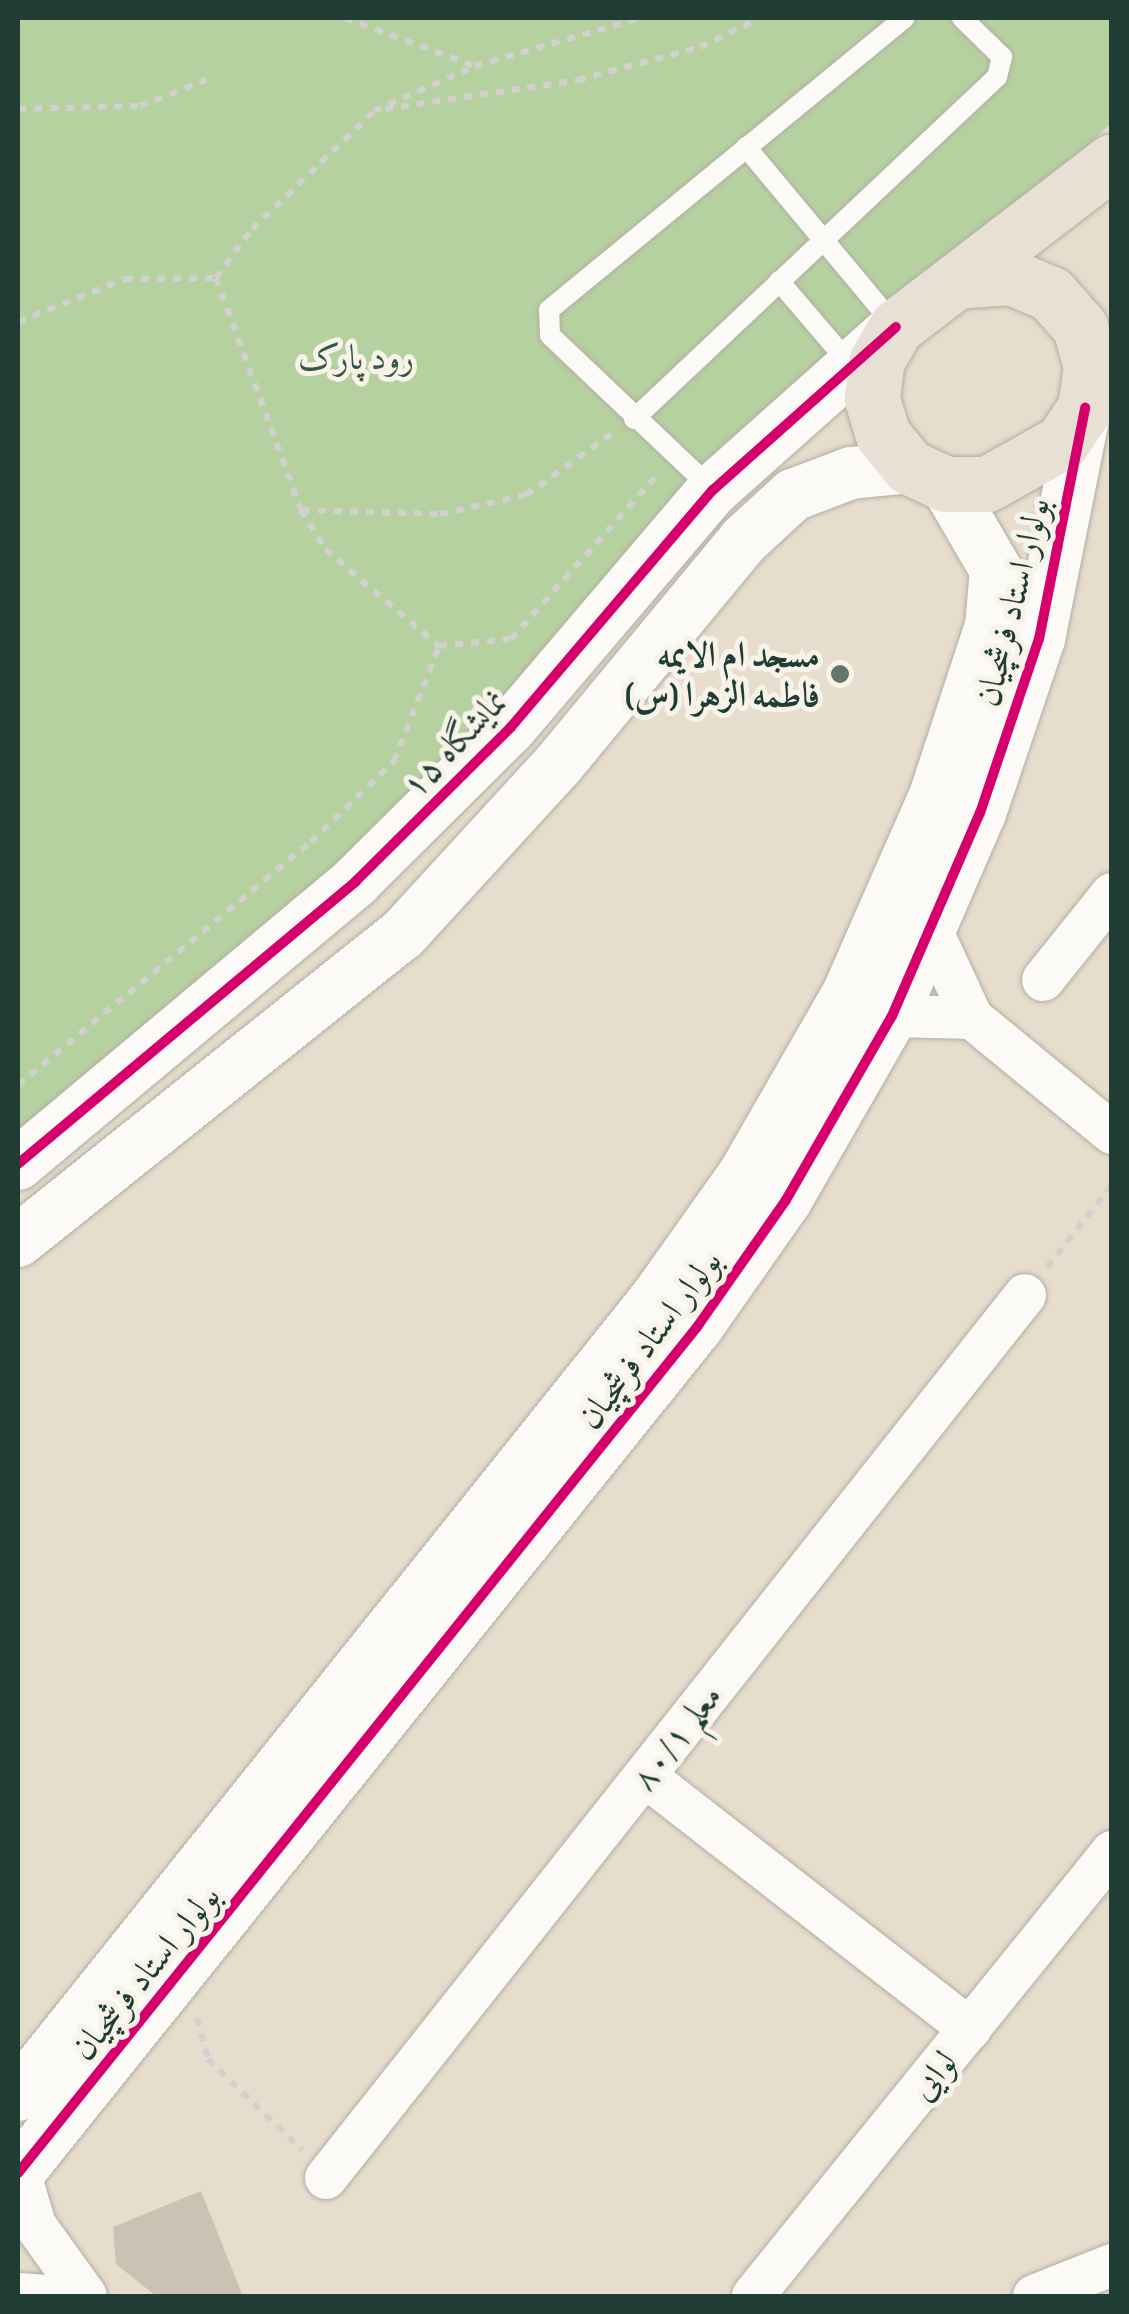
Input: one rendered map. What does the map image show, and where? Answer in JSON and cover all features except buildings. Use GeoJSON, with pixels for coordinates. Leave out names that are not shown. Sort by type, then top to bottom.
{"type":"FeatureCollection","features":[{"type":"Feature","properties":{"kind":"main road"},"geometry":{"type":"LineString","coordinates":[[967,280],[1011,277],[1051,294],[1080,327],[1096,371],[1062,442],[987,484],[928,475],[882,436],[872,398],[877,360],[896,327],[967,280],[1112,161]]}},
{"type":"Feature","properties":{"kind":"street","name":"نمایشگاه ۱۵"},"geometry":{"type":"LineString","coordinates":[[18,1164],[356,881],[511,726],[713,490],[896,327]]}},
{"type":"Feature","properties":{"kind":"street","name":"بولوار استاد فرشچیان"},"geometry":{"type":"LineString","coordinates":[[18,2172],[697,1327],[786,1200],[892,1016],[930,927],[1039,638],[1096,371]]}},
{"type":"Feature","properties":{"kind":"street"},"geometry":{"type":"LineString","coordinates":[[18,1241],[402,934],[557,766],[744,540],[793,495],[851,473],[928,475]]}},
{"type":"Feature","properties":{"kind":"street","name":"بولوار استاد فرشچیان"},"geometry":{"type":"LineString","coordinates":[[18,2095],[657,1297],[754,1157],[848,994],[934,796],[991,626],[996,570],[928,475]]}},
{"type":"Feature","properties":{"kind":"street"},"geometry":{"type":"LineString","coordinates":[[1043,980],[1112,894]]}},
{"type":"Feature","properties":{"kind":"street"},"geometry":{"type":"LineString","coordinates":[[930,927],[972,1018],[1112,1133]]}},
{"type":"Feature","properties":{"kind":"street"},"geometry":{"type":"LineString","coordinates":[[892,1016],[972,1018]]}},
{"type":"Feature","properties":{"kind":"street","name":"معلم ۸۰/۱"},"geometry":{"type":"LineString","coordinates":[[326,2178],[1026,1295]]}},
{"type":"Feature","properties":{"kind":"street"},"geometry":{"type":"LineString","coordinates":[[645,1776],[970,2029]]}},
{"type":"Feature","properties":{"kind":"street","name":"لوایی"},"geometry":{"type":"LineString","coordinates":[[754,2296],[1112,1852]]}},
{"type":"Feature","properties":{"kind":"street"},"geometry":{"type":"LineString","coordinates":[[18,2172],[35,2225],[86,2296]]}},
{"type":"Feature","properties":{"kind":"street"},"geometry":{"type":"LineString","coordinates":[[1034,2296],[1112,2266]]}},
{"type":"Feature","properties":{"kind":"street"},"geometry":{"type":"LineString","coordinates":[[18,2294],[44,2296]]}},
{"type":"Feature","properties":{"kind":"lane"},"geometry":{"type":"LineString","coordinates":[[713,490],[550,335],[549,310],[904,18]]}},
{"type":"Feature","properties":{"kind":"lane"},"geometry":{"type":"LineString","coordinates":[[634,419],[997,77],[1002,57],[962,18]]}},
{"type":"Feature","properties":{"kind":"lane"},"geometry":{"type":"LineString","coordinates":[[746,147],[896,327]]}},
{"type":"Feature","properties":{"kind":"lane"},"geometry":{"type":"LineString","coordinates":[[779,281],[852,365]]}},
{"type":"Feature","properties":{"kind":"path"},"geometry":{"type":"LineString","coordinates":[[346,18],[475,66]]}},
{"type":"Feature","properties":{"kind":"path"},"geometry":{"type":"LineString","coordinates":[[216,278],[275,204],[374,111],[475,66],[640,18]]}},
{"type":"Feature","properties":{"kind":"path"},"geometry":{"type":"LineString","coordinates":[[374,111],[578,80],[700,47],[760,18]]}},
{"type":"Feature","properties":{"kind":"path"},"geometry":{"type":"LineString","coordinates":[[18,110],[140,106],[206,80]]}},
{"type":"Feature","properties":{"kind":"path"},"geometry":{"type":"LineString","coordinates":[[18,322],[125,278],[216,278]]}},
{"type":"Feature","properties":{"kind":"path"},"geometry":{"type":"LineString","coordinates":[[216,278],[301,510],[350,574],[439,646],[511,639],[674,455]]}},
{"type":"Feature","properties":{"kind":"path"},"geometry":{"type":"LineString","coordinates":[[301,510],[440,514],[526,495],[634,419]]}},
{"type":"Feature","properties":{"kind":"path"},"geometry":{"type":"LineString","coordinates":[[18,1085],[311,842],[394,761],[439,646]]}},
{"type":"Feature","properties":{"kind":"path"},"geometry":{"type":"LineString","coordinates":[[1026,1295],[1112,1185]]}},
{"type":"Feature","properties":{"kind":"path"},"geometry":{"type":"LineString","coordinates":[[183,1969],[208,2059],[326,2178]]}},
{"type":"Feature","properties":{"kind":"green space","name":"رود پارک"},"geometry":{"type":"Polygon","coordinates":[[[18,18],[1111,18],[1111,123],[354,862],[18,1134],[18,18]]]}},
{"type":"Feature","properties":{"kind":"cycle path"},"geometry":{"type":"LineString","coordinates":[[18,1164],[356,881],[511,727],[713,490],[896,327]]}},
{"type":"Feature","properties":{"kind":"cycle path"},"geometry":{"type":"LineString","coordinates":[[18,2173],[697,1327],[786,1200],[892,1016],[980,813],[1039,639],[1085,408]]}},
{"type":"Feature","properties":{"kind":"place","name":"مسجد ام الایمه فاطمه الزهرا (س)"},"geometry":{"type":"Point","coordinates":[840,674]}}]}
